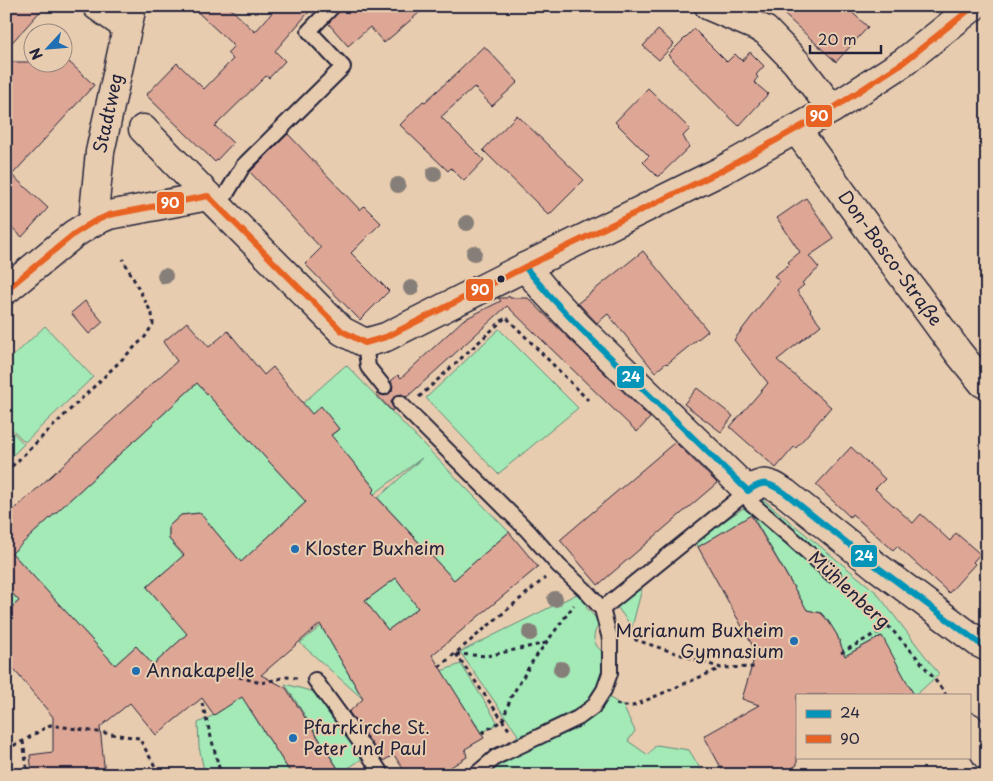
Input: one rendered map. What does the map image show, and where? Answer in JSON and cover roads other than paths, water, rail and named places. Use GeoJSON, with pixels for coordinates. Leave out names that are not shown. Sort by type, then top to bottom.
{"type":"FeatureCollection","features":[{"type":"Feature","properties":{"kind":"street"},"geometry":{"type":"LineString","coordinates":[[97,6],[130,17]]}},
{"type":"Feature","properties":{"kind":"street"},"geometry":{"type":"LineString","coordinates":[[710,6],[765,30],[796,62],[832,108]]}},
{"type":"Feature","properties":{"kind":"street"},"geometry":{"type":"LineString","coordinates":[[364,343],[386,337],[721,171],[832,108],[904,62],[974,6]]}},
{"type":"Feature","properties":{"kind":"street","name":"Stadtweg"},"geometry":{"type":"LineString","coordinates":[[93,222],[100,152],[130,17]]}},
{"type":"Feature","properties":{"kind":"street","name":"Stadtweg"},"geometry":{"type":"LineString","coordinates":[[143,129],[342,331],[364,343]]}},
{"type":"Feature","properties":{"kind":"street","name":"Don-Bosco-Straße"},"geometry":{"type":"LineString","coordinates":[[796,129],[958,352],[987,385]]}},
{"type":"Feature","properties":{"kind":"street"},"geometry":{"type":"LineString","coordinates":[[6,290],[74,234],[109,215],[213,201]]}},
{"type":"Feature","properties":{"kind":"street"},"geometry":{"type":"LineString","coordinates":[[525,267],[579,327],[748,491],[757,484],[765,482],[775,486],[884,572],[987,647]]}},
{"type":"Feature","properties":{"kind":"street"},"geometry":{"type":"LineString","coordinates":[[970,729],[987,756]]}},
{"type":"Feature","properties":{"kind":"lane"},"geometry":{"type":"LineString","coordinates":[[213,201],[243,166],[343,67],[309,31],[333,6]]}},
{"type":"Feature","properties":{"kind":"lane"},"geometry":{"type":"LineString","coordinates":[[364,343],[368,367],[384,387]]}},
{"type":"Feature","properties":{"kind":"lane"},"geometry":{"type":"LineString","coordinates":[[400,403],[528,531],[559,566],[602,609],[610,639],[610,673],[604,690],[593,707],[578,718],[496,757],[475,775]]}},
{"type":"Feature","properties":{"kind":"lane"},"geometry":{"type":"LineString","coordinates":[[602,609],[748,491]]}},
{"type":"Feature","properties":{"kind":"lane","name":"Mühlenberg"},"geometry":{"type":"LineString","coordinates":[[748,491],[751,503],[833,575]]}},
{"type":"Feature","properties":{"kind":"lane"},"geometry":{"type":"LineString","coordinates":[[316,680],[382,775]]}},
{"type":"Feature","properties":{"kind":"place","name":"Kloster Buxheim"},"geometry":{"type":"Point","coordinates":[295,549]}},
{"type":"Feature","properties":{"kind":"place","name":"Marianum Buxheim Gymnasium"},"geometry":{"type":"Point","coordinates":[794,641]}},
{"type":"Feature","properties":{"kind":"place","name":"Annakapelle"},"geometry":{"type":"Point","coordinates":[136,671]}},
{"type":"Feature","properties":{"kind":"place","name":"Pfarrkirche St. Peter und Paul"},"geometry":{"type":"Point","coordinates":[293,738]}}]}
